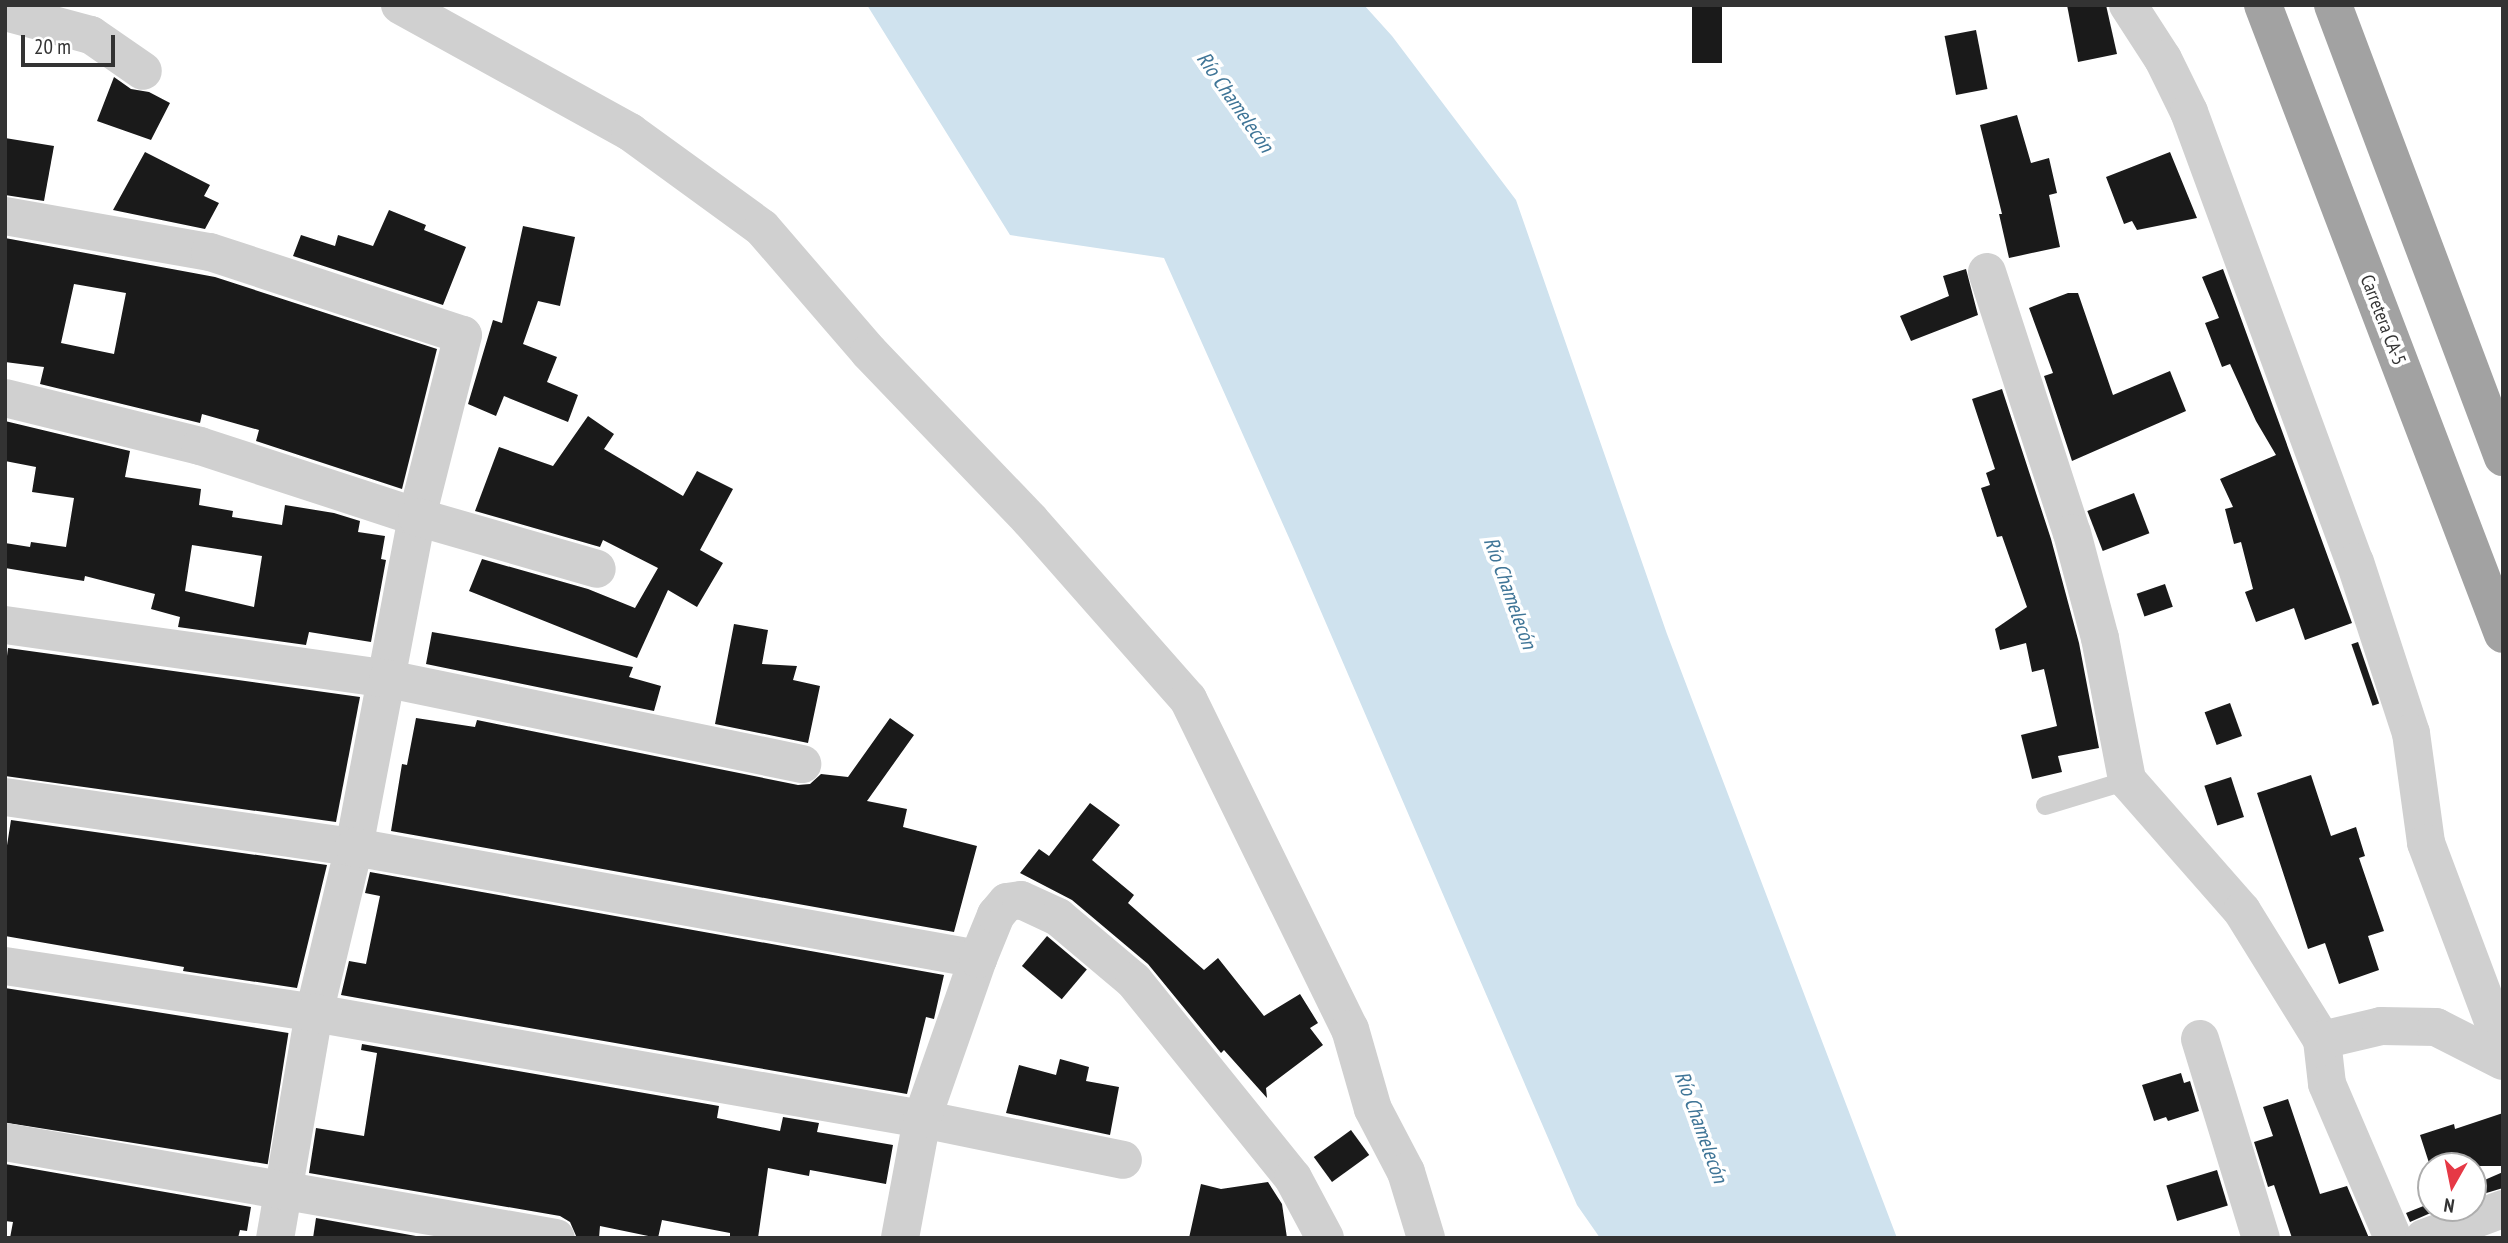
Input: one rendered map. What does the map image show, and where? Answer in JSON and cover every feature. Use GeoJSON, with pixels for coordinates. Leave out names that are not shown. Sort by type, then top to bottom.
{"type":"FeatureCollection","features":[{"type":"Feature","properties":{"kind":"highway","name":"Carretera CA-5"},"geometry":{"type":"LineString","coordinates":[[2263,5],[2503,634]]}},
{"type":"Feature","properties":{"kind":"highway"},"geometry":{"type":"LineString","coordinates":[[2333,5],[2503,457]]}},
{"type":"Feature","properties":{"kind":"street"},"geometry":{"type":"LineString","coordinates":[[400,5],[630,132],[762,228],[869,352],[1030,520],[1188,699],[1350,1029],[1373,1109],[1406,1172],[1426,1238]]}},
{"type":"Feature","properties":{"kind":"street"},"geometry":{"type":"LineString","coordinates":[[2128,5],[2163,59],[2189,112],[2355,562],[2410,733],[2426,843],[2503,1048]]}},
{"type":"Feature","properties":{"kind":"street"},"geometry":{"type":"LineString","coordinates":[[5,12],[90,34],[143,71]]}},
{"type":"Feature","properties":{"kind":"street"},"geometry":{"type":"LineString","coordinates":[[5,216],[210,251],[463,335],[417,517],[354,847],[314,1013],[275,1238]]}},
{"type":"Feature","properties":{"kind":"street"},"geometry":{"type":"LineString","coordinates":[[1987,272],[2072,533],[2100,639],[2127,780],[2242,911],[2322,1040],[2327,1084],[2393,1238]]}},
{"type":"Feature","properties":{"kind":"street"},"geometry":{"type":"LineString","coordinates":[[5,398],[50,406],[200,446],[417,517],[597,569]]}},
{"type":"Feature","properties":{"kind":"street"},"geometry":{"type":"LineString","coordinates":[[5,625],[388,679],[802,764]]}},
{"type":"Feature","properties":{"kind":"street"},"geometry":{"type":"LineString","coordinates":[[5,797],[354,847],[978,959]]}},
{"type":"Feature","properties":{"kind":"street"},"geometry":{"type":"LineString","coordinates":[[900,1238],[922,1119],[978,959],[996,915],[1007,902],[1021,900],[1058,917],[1134,981],[1235,1102],[1293,1178],[1325,1238]]}},
{"type":"Feature","properties":{"kind":"street"},"geometry":{"type":"LineString","coordinates":[[5,966],[314,1013],[922,1119],[1123,1160]]}},
{"type":"Feature","properties":{"kind":"street"},"geometry":{"type":"LineString","coordinates":[[2322,1040],[2381,1026],[2436,1027],[2503,1061]]}},
{"type":"Feature","properties":{"kind":"street"},"geometry":{"type":"LineString","coordinates":[[2200,1039],[2261,1238]]}},
{"type":"Feature","properties":{"kind":"street"},"geometry":{"type":"LineString","coordinates":[[5,1142],[556,1238]]}},
{"type":"Feature","properties":{"kind":"street"},"geometry":{"type":"LineString","coordinates":[[2424,1238],[2503,1209]]}},
{"type":"Feature","properties":{"kind":"lane"},"geometry":{"type":"LineString","coordinates":[[2045,805],[2127,780]]}},
{"type":"Feature","properties":{"kind":"water","name":"Río Chamelecón"},"geometry":{"type":"Polygon","coordinates":[[[867,5],[1364,5],[1392,36],[1516,200],[1667,634],[1897,1238],[1600,1238],[1577,1205],[1294,549],[1164,258],[1010,235],[867,5]]]}},
{"type":"Feature","properties":{"kind":"building"},"geometry":{"type":"Polygon","coordinates":[[[1692,5],[1722,5],[1722,63],[1692,63],[1692,5]]]}},
{"type":"Feature","properties":{"kind":"building"},"geometry":{"type":"Polygon","coordinates":[[[2067,5],[2106,5],[2117,54],[2078,62],[2067,5]]]}},
{"type":"Feature","properties":{"kind":"building"},"geometry":{"type":"Polygon","coordinates":[[[1976,30],[1987,89],[1956,95],[1945,36],[1976,30]]]}},
{"type":"Feature","properties":{"kind":"building"},"geometry":{"type":"Polygon","coordinates":[[[114,77],[131,89],[149,92],[170,103],[151,140],[97,121],[114,77]]]}},
{"type":"Feature","properties":{"kind":"building"},"geometry":{"type":"Polygon","coordinates":[[[2017,115],[2031,163],[2049,158],[2057,193],[2049,195],[2060,247],[2009,258],[1999,214],[2002,214],[1980,125],[2017,115]]]}},
{"type":"Feature","properties":{"kind":"building"},"geometry":{"type":"Polygon","coordinates":[[[5,138],[54,146],[44,201],[5,195],[5,138]]]}},
{"type":"Feature","properties":{"kind":"building"},"geometry":{"type":"Polygon","coordinates":[[[145,152],[210,185],[204,196],[219,203],[205,229],[113,210],[145,152]]]}},
{"type":"Feature","properties":{"kind":"building"},"geometry":{"type":"Polygon","coordinates":[[[2170,152],[2197,218],[2137,230],[2132,221],[2124,224],[2106,177],[2170,152]]]}},
{"type":"Feature","properties":{"kind":"building"},"geometry":{"type":"Polygon","coordinates":[[[389,210],[426,225],[424,230],[466,247],[443,305],[293,256],[301,235],[335,246],[338,235],[373,246],[389,210]]]}},
{"type":"Feature","properties":{"kind":"building"},"geometry":{"type":"Polygon","coordinates":[[[523,226],[575,237],[560,306],[538,301],[523,344],[557,357],[547,382],[578,395],[568,422],[504,396],[496,416],[468,404],[493,320],[502,323],[523,226]]]}},
{"type":"Feature","properties":{"kind":"building"},"geometry":{"type":"Polygon","coordinates":[[[5,238],[215,277],[437,349],[402,489],[256,441],[259,430],[202,414],[200,423],[40,384],[44,367],[5,362],[5,238]],[[74,284],[61,343],[114,354],[126,293],[74,284]]]}},
{"type":"Feature","properties":{"kind":"building"},"geometry":{"type":"Polygon","coordinates":[[[1966,269],[1978,315],[1911,341],[1900,316],[1949,296],[1943,276],[1966,269]]]}},
{"type":"Feature","properties":{"kind":"building"},"geometry":{"type":"Polygon","coordinates":[[[2223,269],[2352,623],[2305,640],[2294,608],[2256,622],[2245,592],[2253,589],[2241,542],[2234,544],[2225,509],[2233,507],[2220,479],[2276,455],[2256,421],[2230,364],[2222,367],[2205,323],[2219,318],[2202,277],[2223,269]]]}},
{"type":"Feature","properties":{"kind":"building"},"geometry":{"type":"Polygon","coordinates":[[[2068,293],[2078,293],[2113,395],[2170,371],[2186,411],[2072,461],[2044,376],[2053,373],[2029,308],[2068,293]]]}},
{"type":"Feature","properties":{"kind":"building"},"geometry":{"type":"Polygon","coordinates":[[[2002,389],[2051,539],[2079,643],[2099,748],[2058,756],[2062,772],[2032,779],[2021,735],[2057,726],[2044,669],[2032,672],[2026,643],[2000,650],[1995,629],[2027,607],[2002,536],[1997,537],[1981,488],[1990,485],[1986,473],[1995,469],[1972,399],[2002,389]]]}},
{"type":"Feature","properties":{"kind":"building"},"geometry":{"type":"Polygon","coordinates":[[[588,416],[614,434],[604,449],[683,496],[697,471],[733,489],[700,550],[723,563],[697,607],[668,590],[637,658],[469,591],[482,559],[588,589],[635,608],[658,568],[603,540],[600,547],[475,511],[499,447],[553,466],[588,416]]]}},
{"type":"Feature","properties":{"kind":"building"},"geometry":{"type":"Polygon","coordinates":[[[5,421],[130,451],[125,477],[201,489],[199,505],[233,511],[232,517],[282,525],[285,505],[334,513],[360,521],[358,532],[385,536],[381,559],[386,560],[371,642],[309,632],[306,645],[178,627],[180,617],[151,609],[155,594],[85,576],[84,581],[5,568],[5,543],[30,547],[31,542],[66,547],[74,498],[32,492],[36,467],[5,461],[5,421]],[[192,545],[185,591],[254,607],[262,556],[192,545]]]}},
{"type":"Feature","properties":{"kind":"building"},"geometry":{"type":"Polygon","coordinates":[[[2134,493],[2149,533],[2103,551],[2087,511],[2134,493]]]}},
{"type":"Feature","properties":{"kind":"building"},"geometry":{"type":"Polygon","coordinates":[[[2165,584],[2173,607],[2144,616],[2137,594],[2165,584]]]}},
{"type":"Feature","properties":{"kind":"building"},"geometry":{"type":"Polygon","coordinates":[[[734,624],[768,630],[762,664],[797,666],[793,680],[820,686],[808,743],[715,724],[734,624]]]}},
{"type":"Feature","properties":{"kind":"building"},"geometry":{"type":"Polygon","coordinates":[[[432,632],[633,667],[629,677],[661,686],[654,711],[426,664],[432,632]]]}},
{"type":"Feature","properties":{"kind":"building"},"geometry":{"type":"Polygon","coordinates":[[[2358,642],[2379,703],[2373,706],[2351,644],[2358,642]]]}},
{"type":"Feature","properties":{"kind":"building"},"geometry":{"type":"Polygon","coordinates":[[[8,648],[360,697],[336,822],[5,776],[5,672],[8,648]]]}},
{"type":"Feature","properties":{"kind":"building"},"geometry":{"type":"Polygon","coordinates":[[[2230,703],[2242,736],[2217,745],[2205,712],[2230,703]]]}},
{"type":"Feature","properties":{"kind":"building"},"geometry":{"type":"Polygon","coordinates":[[[416,718],[475,727],[477,720],[798,785],[810,784],[821,774],[848,777],[890,718],[914,735],[867,801],[907,809],[903,827],[977,846],[954,932],[391,831],[402,764],[407,765],[416,718]]]}},
{"type":"Feature","properties":{"kind":"building"},"geometry":{"type":"Polygon","coordinates":[[[2311,775],[2331,836],[2356,827],[2365,856],[2359,858],[2384,931],[2368,936],[2379,970],[2339,984],[2325,943],[2308,949],[2257,793],[2311,775]]]}},
{"type":"Feature","properties":{"kind":"building"},"geometry":{"type":"Polygon","coordinates":[[[2231,777],[2244,817],[2217,826],[2204,786],[2231,777]]]}},
{"type":"Feature","properties":{"kind":"building"},"geometry":{"type":"Polygon","coordinates":[[[1090,803],[1120,825],[1092,860],[1134,895],[1128,903],[1204,970],[1218,958],[1264,1016],[1300,994],[1318,1023],[1310,1028],[1323,1045],[1266,1088],[1267,1098],[1224,1050],[1221,1053],[1148,964],[1072,900],[1020,873],[1039,849],[1049,856],[1090,803]]]}},
{"type":"Feature","properties":{"kind":"building"},"geometry":{"type":"Polygon","coordinates":[[[11,820],[327,865],[297,988],[183,971],[184,967],[5,936],[5,858],[11,820]]]}},
{"type":"Feature","properties":{"kind":"building"},"geometry":{"type":"Polygon","coordinates":[[[370,872],[944,975],[934,1019],[926,1017],[907,1094],[341,995],[349,961],[366,964],[380,896],[365,893],[370,872]]]}},
{"type":"Feature","properties":{"kind":"building"},"geometry":{"type":"Polygon","coordinates":[[[1047,936],[1087,969],[1062,999],[1022,966],[1047,936]]]}},
{"type":"Feature","properties":{"kind":"building"},"geometry":{"type":"Polygon","coordinates":[[[5,988],[288,1033],[268,1164],[5,1123],[5,988]]]}},
{"type":"Feature","properties":{"kind":"building"},"geometry":{"type":"Polygon","coordinates":[[[362,1044],[719,1106],[717,1118],[780,1131],[783,1117],[819,1123],[817,1132],[893,1145],[886,1184],[810,1170],[809,1176],[768,1168],[758,1238],[730,1238],[730,1233],[662,1220],[658,1238],[600,1226],[599,1238],[577,1238],[570,1222],[560,1216],[309,1173],[316,1128],[364,1136],[377,1053],[361,1050],[362,1044]]]}},
{"type":"Feature","properties":{"kind":"building"},"geometry":{"type":"Polygon","coordinates":[[[1060,1059],[1089,1067],[1086,1081],[1119,1087],[1110,1135],[1006,1113],[1019,1065],[1056,1075],[1060,1059]]]}},
{"type":"Feature","properties":{"kind":"building"},"geometry":{"type":"Polygon","coordinates":[[[2181,1073],[2184,1083],[2190,1081],[2199,1111],[2168,1121],[2166,1117],[2154,1121],[2142,1085],[2181,1073]]]}},
{"type":"Feature","properties":{"kind":"building"},"geometry":{"type":"Polygon","coordinates":[[[2288,1099],[2320,1194],[2347,1186],[2369,1238],[2292,1238],[2274,1185],[2268,1187],[2254,1142],[2273,1136],[2263,1107],[2288,1099]]]}},
{"type":"Feature","properties":{"kind":"building"},"geometry":{"type":"Polygon","coordinates":[[[2503,1113],[2503,1166],[2487,1166],[2487,1152],[2425,1152],[2420,1135],[2454,1124],[2455,1129],[2503,1113]]]}},
{"type":"Feature","properties":{"kind":"building"},"geometry":{"type":"Polygon","coordinates":[[[1351,1130],[1369,1155],[1332,1182],[1314,1157],[1351,1130]]]}},
{"type":"Feature","properties":{"kind":"building"},"geometry":{"type":"Polygon","coordinates":[[[5,1164],[251,1207],[247,1231],[240,1230],[238,1238],[10,1238],[13,1222],[5,1221],[5,1164]]]}},
{"type":"Feature","properties":{"kind":"building"},"geometry":{"type":"Polygon","coordinates":[[[2217,1170],[2228,1205],[2177,1221],[2166,1185],[2217,1170]]]}},
{"type":"Feature","properties":{"kind":"building"},"geometry":{"type":"Polygon","coordinates":[[[2503,1172],[2503,1188],[2487,1193],[2487,1179],[2503,1172]]]}},
{"type":"Feature","properties":{"kind":"building"},"geometry":{"type":"Polygon","coordinates":[[[1268,1182],[1282,1204],[1287,1238],[1189,1238],[1201,1184],[1221,1189],[1268,1182]]]}},
{"type":"Feature","properties":{"kind":"building"},"geometry":{"type":"Polygon","coordinates":[[[2417,1209],[2417,1219],[2410,1222],[2406,1213],[2417,1209]]]}},
{"type":"Feature","properties":{"kind":"building"},"geometry":{"type":"Polygon","coordinates":[[[316,1218],[427,1238],[313,1238],[316,1218]]]}}]}
